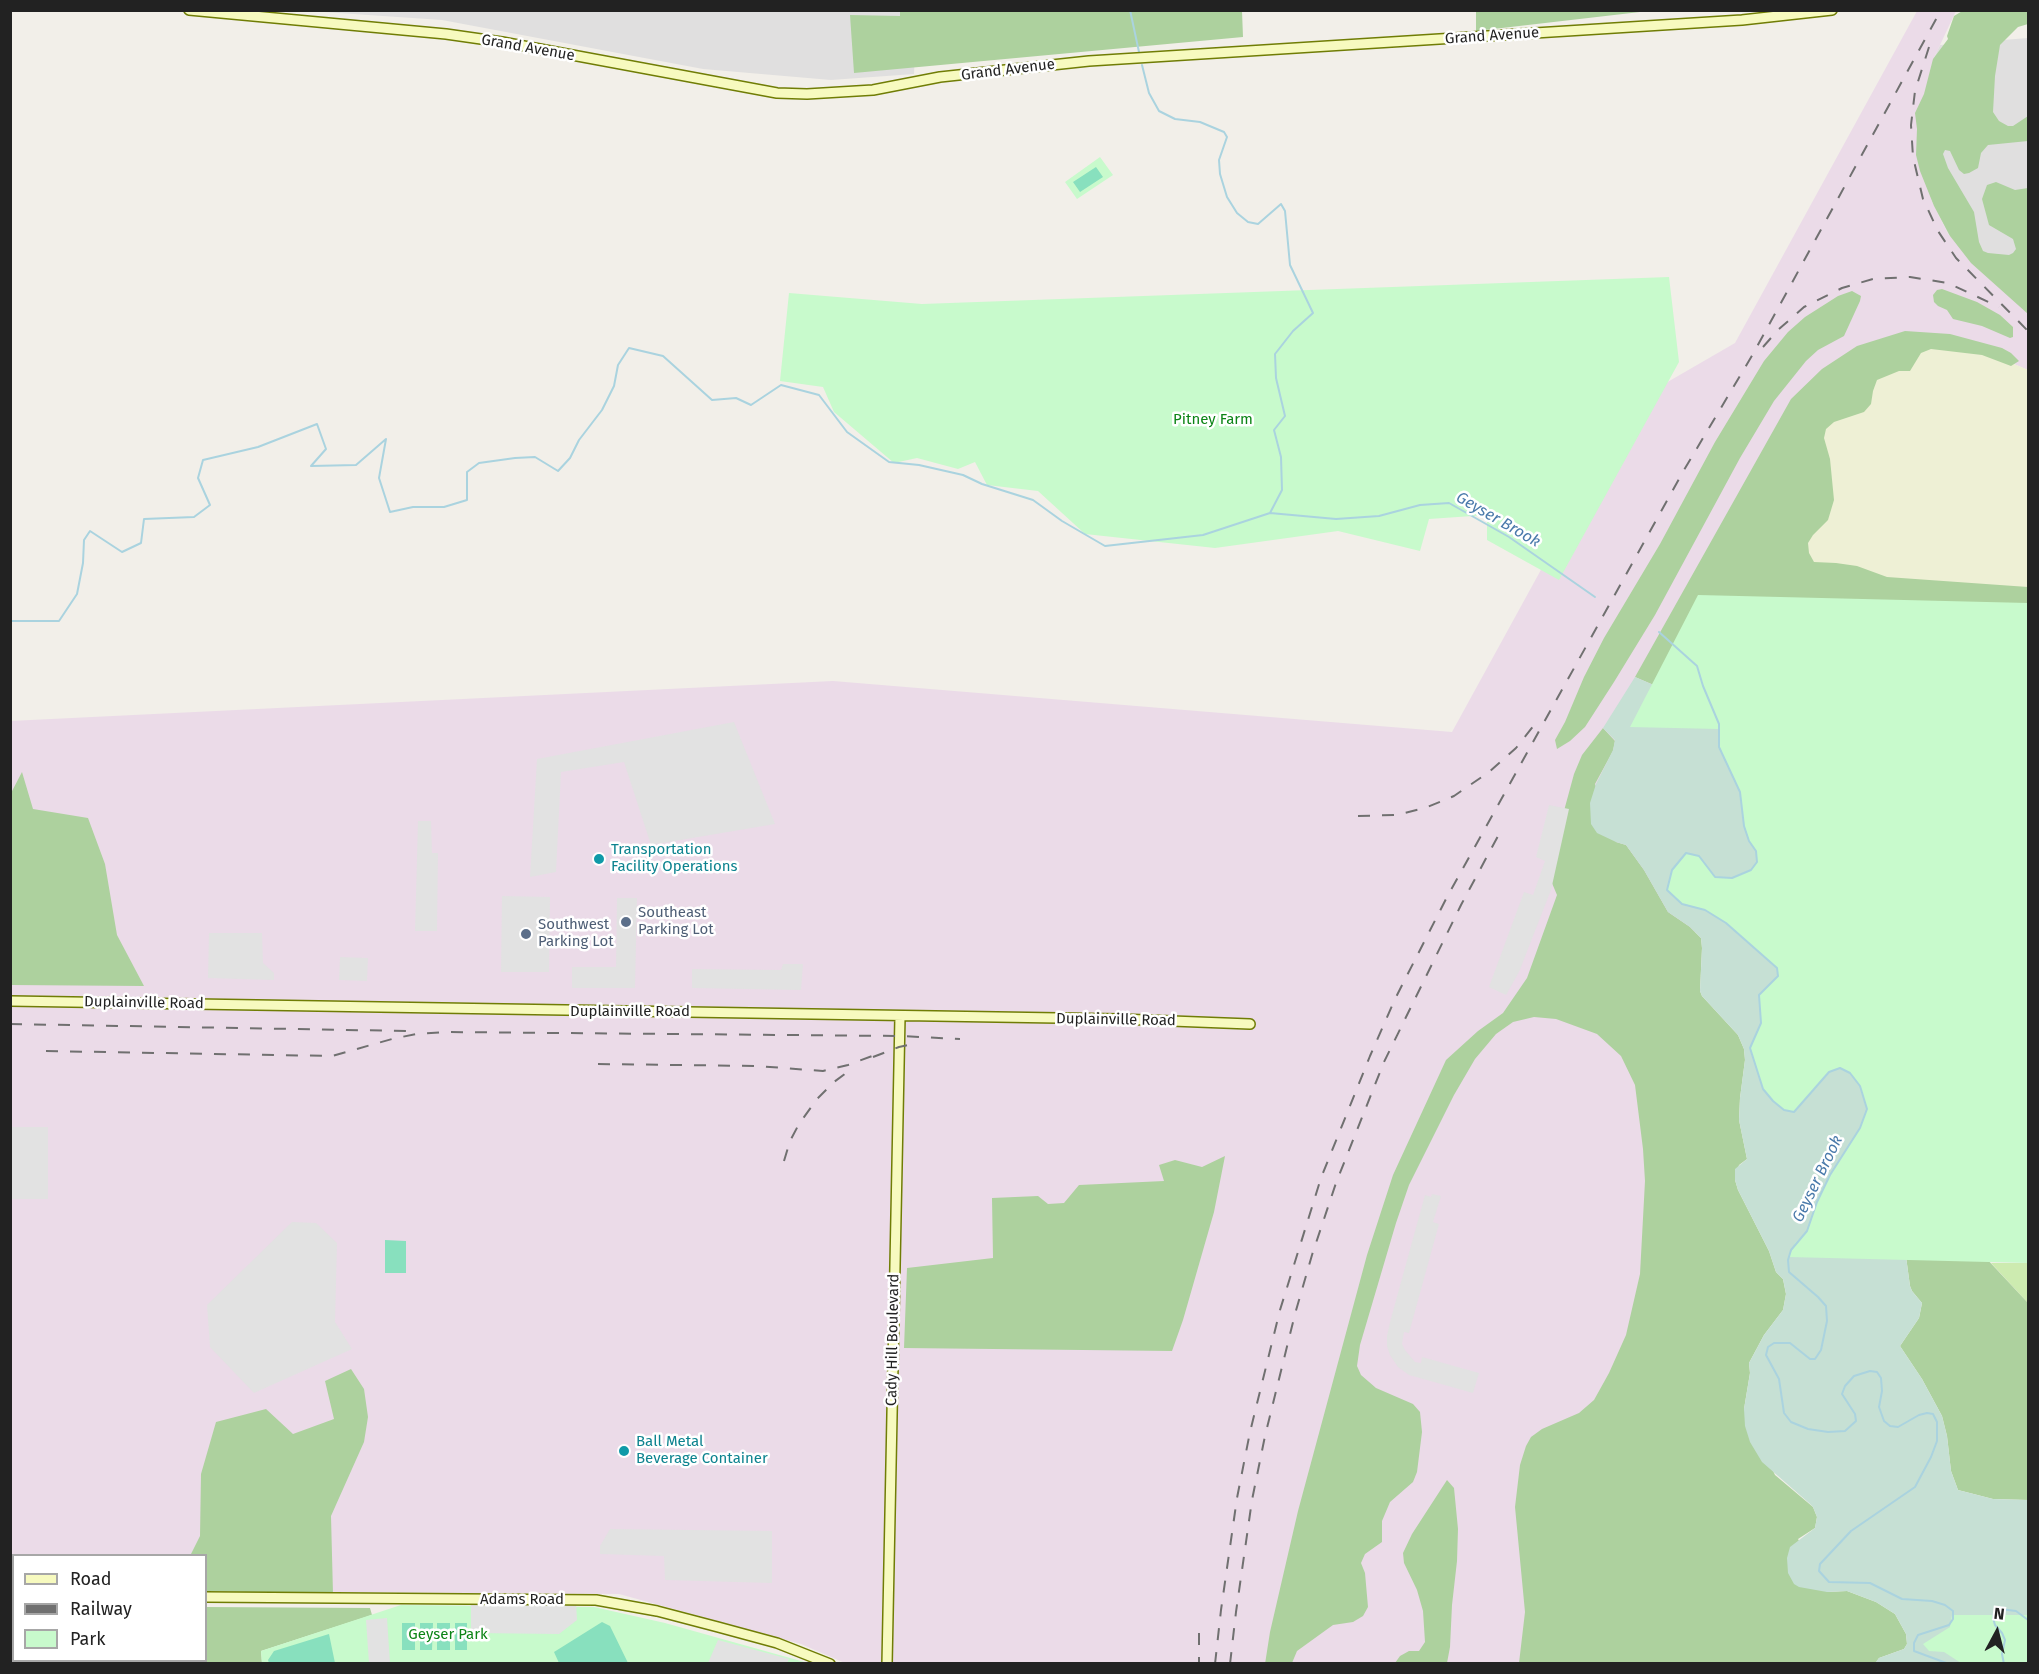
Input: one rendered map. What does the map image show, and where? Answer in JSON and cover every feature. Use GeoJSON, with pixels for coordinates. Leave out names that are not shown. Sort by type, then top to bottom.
{"type":"FeatureCollection","features":[{"type":"Feature","properties":{"kind":"street","name":"Grand Avenue"},"geometry":{"type":"LineString","coordinates":[[189,10],[446,34],[777,93],[807,94],[873,90],[940,77],[1089,61],[1742,21],[1832,10]]}},
{"type":"Feature","properties":{"kind":"street","name":"Duplainville Road"},"geometry":{"type":"LineString","coordinates":[[10,1001],[1250,1024]]}},
{"type":"Feature","properties":{"kind":"street","name":"Cady Hill Boulevard"},"geometry":{"type":"LineString","coordinates":[[887,1664],[900,1016]]}},
{"type":"Feature","properties":{"kind":"street","name":"Adams Road"},"geometry":{"type":"LineString","coordinates":[[207,1597],[596,1600],[657,1611],[777,1643],[830,1664]]}},
{"type":"Feature","properties":{"kind":"shaded area"},"geometry":{"type":"Polygon","coordinates":[[[309,11],[917,11],[914,74],[831,80],[703,69],[442,20],[309,11]]]}},
{"type":"Feature","properties":{"kind":"shaded area"},"geometry":{"type":"Polygon","coordinates":[[[1917,11],[1956,11],[1933,60],[1931,199],[1948,234],[2028,309],[2028,370],[1979,349],[1651,1023],[1807,1663],[845,1663],[801,1644],[619,1594],[207,1591],[207,1554],[12,1554],[11,1590],[10,721],[833,681],[1452,732],[1633,402],[1735,343],[1917,11]]]}},
{"type":"Feature","properties":{"kind":"shaded area"},"geometry":{"type":"Polygon","coordinates":[[[2028,38],[2028,309],[1948,234],[1931,199],[1933,60],[1940,45],[2028,38]]]}},
{"type":"Feature","properties":{"kind":"shaded area"},"geometry":{"type":"Polygon","coordinates":[[[734,722],[775,824],[651,845],[624,762],[561,772],[556,872],[530,877],[537,759],[734,722]]]}},
{"type":"Feature","properties":{"kind":"shaded area"},"geometry":{"type":"Polygon","coordinates":[[[1549,805],[1569,809],[1551,890],[1519,972],[1506,995],[1489,987],[1524,892],[1533,895],[1545,861],[1536,857],[1549,805]]]}},
{"type":"Feature","properties":{"kind":"shaded area"},"geometry":{"type":"Polygon","coordinates":[[[418,821],[431,821],[432,853],[438,853],[437,931],[415,931],[418,821]]]}},
{"type":"Feature","properties":{"kind":"shaded area","name":"Southwest Parking Lot"},"geometry":{"type":"Polygon","coordinates":[[[502,896],[550,897],[549,972],[501,972],[502,896]]]}},
{"type":"Feature","properties":{"kind":"shaded area","name":"Southeast Parking Lot"},"geometry":{"type":"Polygon","coordinates":[[[617,898],[637,898],[635,988],[572,988],[572,967],[616,967],[617,898]]]}},
{"type":"Feature","properties":{"kind":"shaded area"},"geometry":{"type":"Polygon","coordinates":[[[209,933],[262,933],[263,963],[274,973],[274,980],[208,978],[209,933]]]}},
{"type":"Feature","properties":{"kind":"shaded area"},"geometry":{"type":"Polygon","coordinates":[[[340,957],[368,958],[367,981],[339,980],[340,957]]]}},
{"type":"Feature","properties":{"kind":"shaded area"},"geometry":{"type":"Polygon","coordinates":[[[783,964],[803,964],[801,990],[692,988],[692,969],[781,970],[783,964]]]}},
{"type":"Feature","properties":{"kind":"shaded area"},"geometry":{"type":"Polygon","coordinates":[[[11,1127],[48,1127],[48,1199],[11,1199],[11,1127]]]}},
{"type":"Feature","properties":{"kind":"shaded area"},"geometry":{"type":"Polygon","coordinates":[[[1432,1194],[1441,1196],[1433,1222],[1439,1224],[1409,1333],[1404,1332],[1402,1344],[1415,1362],[1421,1363],[1422,1357],[1479,1373],[1473,1393],[1409,1375],[1398,1367],[1387,1346],[1390,1322],[1425,1195],[1431,1197],[1432,1194]]]}},
{"type":"Feature","properties":{"kind":"shaded area"},"geometry":{"type":"Polygon","coordinates":[[[292,1222],[316,1223],[337,1243],[335,1322],[352,1349],[254,1393],[210,1347],[207,1305],[292,1222]]]}},
{"type":"Feature","properties":{"kind":"shaded area"},"geometry":{"type":"Polygon","coordinates":[[[610,1529],[772,1531],[772,1583],[665,1580],[664,1556],[600,1554],[600,1546],[610,1529]]]}},
{"type":"Feature","properties":{"kind":"shaded area"},"geometry":{"type":"Polygon","coordinates":[[[471,1599],[576,1603],[577,1620],[559,1634],[471,1633],[471,1599]]]}},
{"type":"Feature","properties":{"kind":"shaded area"},"geometry":{"type":"Polygon","coordinates":[[[387,1618],[390,1663],[369,1663],[366,1620],[387,1618]]]}},
{"type":"Feature","properties":{"kind":"shaded area"},"geometry":{"type":"Polygon","coordinates":[[[718,1640],[789,1659],[787,1663],[708,1663],[718,1640]]]}},
{"type":"Feature","properties":{"kind":"green space"},"geometry":{"type":"Polygon","coordinates":[[[1640,10],[1640,12],[1476,31],[1476,11],[1640,10]]]}},
{"type":"Feature","properties":{"kind":"green space"},"geometry":{"type":"Polygon","coordinates":[[[1964,10],[2028,11],[2028,24],[2018,27],[2000,45],[1993,112],[1999,121],[2008,126],[2013,126],[2028,116],[2028,141],[1988,145],[1981,153],[1978,168],[1964,174],[1959,170],[1950,151],[1945,150],[1943,154],[1948,168],[1974,212],[1979,242],[1983,251],[1988,253],[2009,255],[2016,249],[2013,239],[1989,225],[1982,199],[1987,185],[1996,182],[2015,190],[2028,188],[2028,314],[1971,263],[1950,236],[1934,206],[1916,155],[1915,113],[1924,94],[1933,59],[1948,39],[1954,16],[1964,10]]]}},
{"type":"Feature","properties":{"kind":"green space"},"geometry":{"type":"Polygon","coordinates":[[[900,11],[1242,11],[1243,37],[854,73],[850,15],[900,16],[900,11]]]}},
{"type":"Feature","properties":{"kind":"green space"},"geometry":{"type":"Polygon","coordinates":[[[1100,157],[1113,175],[1077,199],[1065,182],[1100,157]]]}},
{"type":"Feature","properties":{"kind":"green space"},"geometry":{"type":"Polygon","coordinates":[[[1096,167],[1103,177],[1080,192],[1073,182],[1096,167]]]}},
{"type":"Feature","properties":{"kind":"green space","name":"Pitney Farm"},"geometry":{"type":"Polygon","coordinates":[[[1669,277],[1679,362],[1559,580],[1487,540],[1487,515],[1429,519],[1420,551],[1338,531],[1215,548],[1085,534],[1038,491],[987,485],[975,462],[958,469],[917,458],[894,463],[834,412],[823,387],[780,381],[789,293],[922,304],[1669,277]]]}},
{"type":"Feature","properties":{"kind":"green space"},"geometry":{"type":"Polygon","coordinates":[[[1942,289],[1977,302],[2000,315],[2013,327],[2013,337],[2010,338],[1982,326],[1953,319],[1947,310],[1934,302],[1933,295],[1937,290],[1942,289]]]}},
{"type":"Feature","properties":{"kind":"green space"},"geometry":{"type":"Polygon","coordinates":[[[1852,291],[1861,296],[1844,336],[1818,350],[1806,361],[1774,401],[1740,458],[1655,615],[1614,682],[1585,727],[1557,749],[1555,740],[1604,638],[1660,544],[1715,442],[1764,361],[1788,332],[1805,317],[1838,296],[1852,291]]]}},
{"type":"Feature","properties":{"kind":"green space"},"geometry":{"type":"Polygon","coordinates":[[[1905,331],[1950,334],[2002,348],[2019,361],[2011,366],[1982,355],[1931,349],[1921,353],[1910,371],[1899,371],[1877,380],[1871,404],[1864,412],[1834,422],[1826,429],[1824,438],[1830,459],[1834,500],[1828,520],[1808,543],[1809,553],[1814,562],[1857,566],[1887,577],[2028,587],[2028,604],[1656,686],[1635,677],[1791,399],[1822,369],[1857,346],[1905,331]]]}},
{"type":"Feature","properties":{"kind":"green space"},"geometry":{"type":"Polygon","coordinates":[[[1893,344],[1979,349],[2028,370],[2028,1263],[1698,595],[1805,410],[1893,344]]]}},
{"type":"Feature","properties":{"kind":"green space"},"geometry":{"type":"Polygon","coordinates":[[[1698,595],[2028,603],[2028,1263],[1789,1257],[1795,1243],[1807,1231],[1830,1175],[1860,1128],[1867,1109],[1860,1086],[1850,1073],[1840,1068],[1829,1072],[1794,1112],[1784,1110],[1773,1101],[1763,1089],[1750,1048],[1761,1023],[1759,995],[1778,976],[1777,968],[1726,923],[1705,910],[1682,904],[1667,890],[1672,870],[1686,853],[1699,856],[1715,877],[1732,878],[1751,870],[1757,862],[1756,851],[1749,841],[1744,826],[1740,792],[1719,747],[1719,729],[1630,727],[1698,595]]]}},
{"type":"Feature","properties":{"kind":"green space"},"geometry":{"type":"Polygon","coordinates":[[[1635,677],[1656,686],[1756,696],[1904,1242],[1910,1286],[1922,1303],[1919,1318],[1900,1346],[1922,1379],[1942,1416],[1951,1471],[1958,1490],[1993,1499],[2028,1500],[2028,1663],[1875,1663],[1879,1658],[1904,1649],[1907,1644],[1906,1634],[1895,1614],[1876,1602],[1847,1591],[1827,1592],[1799,1587],[1794,1584],[1788,1573],[1787,1558],[1790,1547],[1815,1528],[1817,1517],[1813,1507],[1762,1462],[1750,1442],[1745,1426],[1744,1409],[1750,1373],[1749,1363],[1764,1335],[1783,1310],[1786,1294],[1783,1279],[1776,1272],[1769,1251],[1735,1180],[1735,1169],[1747,1159],[1739,1120],[1744,1049],[1738,1035],[1700,991],[1701,938],[1690,927],[1668,912],[1644,870],[1626,845],[1597,833],[1591,824],[1590,803],[1596,784],[1613,750],[1615,740],[1603,728],[1635,677]]]}},
{"type":"Feature","properties":{"kind":"green space"},"geometry":{"type":"Polygon","coordinates":[[[1603,728],[1615,741],[1613,751],[1595,784],[1616,842],[1626,845],[1644,870],[1668,912],[1690,927],[1701,938],[1700,991],[1738,1035],[1744,1049],[1739,1120],[1747,1159],[1739,1165],[1735,1180],[1769,1251],[1776,1272],[1783,1279],[1786,1294],[1783,1310],[1764,1335],[1749,1363],[1750,1373],[1744,1409],[1775,1475],[1813,1507],[1817,1517],[1815,1528],[1798,1539],[1827,1592],[1847,1591],[1876,1602],[1895,1614],[1906,1634],[1907,1644],[1904,1649],[1879,1658],[1875,1664],[1519,1663],[1525,1612],[1515,1507],[1520,1465],[1531,1437],[1542,1429],[1579,1413],[1594,1400],[1626,1335],[1640,1274],[1645,1181],[1635,1085],[1621,1056],[1597,1034],[1556,1019],[1534,1017],[1513,1022],[1496,1034],[1475,1059],[1454,1095],[1409,1185],[1360,1345],[1357,1366],[1361,1375],[1376,1388],[1413,1404],[1420,1412],[1422,1432],[1417,1472],[1413,1482],[1390,1502],[1382,1521],[1382,1542],[1365,1554],[1361,1563],[1365,1573],[1368,1607],[1363,1616],[1353,1622],[1333,1625],[1297,1651],[1292,1663],[1265,1664],[1270,1632],[1298,1511],[1367,1255],[1393,1175],[1446,1060],[1478,1031],[1503,1013],[1527,978],[1557,895],[1549,876],[1549,866],[1574,774],[1582,755],[1603,728]]]}},
{"type":"Feature","properties":{"kind":"green space"},"geometry":{"type":"Polygon","coordinates":[[[22,772],[33,809],[88,818],[105,864],[117,935],[144,986],[11,985],[11,793],[22,772]]]}},
{"type":"Feature","properties":{"kind":"green space"},"geometry":{"type":"Polygon","coordinates":[[[1225,1156],[1214,1212],[1172,1351],[904,1348],[907,1268],[993,1258],[992,1198],[1038,1196],[1048,1204],[1064,1203],[1079,1185],[1164,1181],[1159,1165],[1175,1160],[1202,1167],[1225,1156]]]}},
{"type":"Feature","properties":{"kind":"green space"},"geometry":{"type":"Polygon","coordinates":[[[385,1240],[406,1241],[406,1273],[385,1273],[385,1240]]]}},
{"type":"Feature","properties":{"kind":"green space"},"geometry":{"type":"Polygon","coordinates":[[[1970,1241],[2028,1303],[2028,1500],[1993,1499],[1958,1490],[1951,1471],[1942,1416],[1922,1379],[1900,1346],[1919,1318],[1922,1303],[1910,1286],[1904,1242],[1970,1241]]]}},
{"type":"Feature","properties":{"kind":"green space"},"geometry":{"type":"Polygon","coordinates":[[[1991,1263],[2028,1263],[2028,1303],[1991,1263]]]}},
{"type":"Feature","properties":{"kind":"green space"},"geometry":{"type":"Polygon","coordinates":[[[351,1369],[364,1389],[368,1417],[364,1442],[331,1516],[333,1594],[207,1591],[207,1554],[191,1554],[200,1536],[201,1474],[216,1422],[266,1409],[293,1434],[334,1419],[325,1381],[351,1369]]]}},
{"type":"Feature","properties":{"kind":"green space"},"geometry":{"type":"Polygon","coordinates":[[[1447,1480],[1454,1488],[1458,1529],[1447,1663],[1395,1663],[1400,1656],[1409,1651],[1419,1651],[1425,1642],[1423,1611],[1417,1590],[1404,1563],[1403,1553],[1412,1534],[1447,1480]]]}},
{"type":"Feature","properties":{"kind":"green space","name":"Geyser Park"},"geometry":{"type":"Polygon","coordinates":[[[401,1605],[594,1607],[665,1623],[808,1663],[262,1664],[261,1651],[401,1605]]]}},
{"type":"Feature","properties":{"kind":"green space"},"geometry":{"type":"Polygon","coordinates":[[[207,1607],[370,1608],[372,1615],[261,1651],[262,1663],[71,1664],[72,1662],[207,1662],[207,1607]]]}},
{"type":"Feature","properties":{"kind":"green space"},"geometry":{"type":"Polygon","coordinates":[[[1952,1615],[2028,1615],[2028,1663],[1961,1663],[1944,1652],[1929,1651],[1923,1644],[1950,1627],[1952,1615]]]}},
{"type":"Feature","properties":{"kind":"green space"},"geometry":{"type":"Polygon","coordinates":[[[602,1622],[610,1626],[628,1663],[559,1663],[554,1652],[602,1622]]]}},
{"type":"Feature","properties":{"kind":"green space"},"geometry":{"type":"Polygon","coordinates":[[[402,1623],[415,1623],[415,1650],[402,1650],[402,1623]]]}},
{"type":"Feature","properties":{"kind":"green space"},"geometry":{"type":"Polygon","coordinates":[[[420,1623],[433,1623],[432,1650],[420,1650],[420,1623]]]}},
{"type":"Feature","properties":{"kind":"green space"},"geometry":{"type":"Polygon","coordinates":[[[437,1623],[450,1623],[450,1650],[437,1650],[437,1623]]]}},
{"type":"Feature","properties":{"kind":"green space"},"geometry":{"type":"Polygon","coordinates":[[[455,1623],[467,1623],[467,1650],[455,1650],[455,1623]]]}},
{"type":"Feature","properties":{"kind":"green space"},"geometry":{"type":"Polygon","coordinates":[[[329,1634],[335,1663],[269,1663],[268,1660],[274,1651],[329,1634]]]}},
{"type":"Feature","properties":{"kind":"waterway"},"geometry":{"type":"LineString","coordinates":[[1130,10],[1139,52]]}},
{"type":"Feature","properties":{"kind":"waterway"},"geometry":{"type":"LineString","coordinates":[[1142,65],[1149,93],[1159,111],[1175,119],[1200,122],[1224,132],[1227,137],[1219,160],[1220,174],[1227,197],[1237,213],[1248,222],[1258,224],[1281,204],[1285,211],[1290,265],[1313,313],[1293,331],[1275,354],[1276,378],[1285,416],[1274,430],[1281,457],[1282,490],[1270,513]]}},
{"type":"Feature","properties":{"kind":"waterway"},"geometry":{"type":"LineString","coordinates":[[10,621],[59,621],[77,594],[83,563],[84,540],[90,531],[122,552],[141,543],[144,519],[194,517],[210,505],[198,478],[203,460],[258,447],[317,424],[326,449],[311,466],[356,465],[386,439],[379,478],[390,512],[413,507],[444,507],[467,500],[467,472],[479,463],[535,457],[558,471],[570,458],[579,440],[602,410],[614,386],[618,365],[629,348],[663,356],[712,400],[736,398],[751,405],[781,385],[819,395],[847,432],[889,462],[919,465],[963,475],[982,484],[1033,500],[1062,521],[1105,546],[1203,535],[1270,513],[1336,519],[1379,516],[1420,505],[1449,503],[1509,537],[1595,597]]}},
{"type":"Feature","properties":{"kind":"waterway","name":"Geyser Brook"},"geometry":{"type":"LineString","coordinates":[[1659,632],[1697,666],[1719,724],[1719,747],[1740,792],[1744,826],[1749,841],[1756,851],[1757,862],[1751,870],[1732,878],[1715,877],[1699,856],[1686,853],[1672,870],[1667,890],[1682,904],[1705,910],[1726,923],[1777,968],[1778,976],[1759,995],[1761,1023],[1750,1048],[1763,1089],[1773,1101],[1784,1110],[1794,1112],[1829,1072],[1840,1068],[1850,1073],[1860,1086],[1867,1109],[1860,1128],[1830,1175],[1807,1231],[1791,1250],[1788,1260],[1789,1272],[1826,1306],[1827,1321],[1821,1350],[1815,1359],[1810,1359],[1790,1343],[1774,1343],[1768,1347],[1766,1355],[1779,1379],[1784,1413],[1791,1422],[1808,1429],[1828,1432],[1845,1431],[1856,1421],[1855,1414],[1842,1394],[1845,1386],[1854,1376],[1870,1371],[1877,1372],[1881,1378],[1882,1391],[1879,1407],[1884,1421],[1890,1426],[1898,1427],[1927,1413],[1933,1414],[1937,1422],[1937,1441],[1915,1487],[1851,1531],[1820,1564],[1819,1571],[1829,1582],[1870,1583],[1902,1599],[1932,1601],[1945,1605],[1953,1611],[1953,1619],[1949,1625],[1918,1635],[1914,1643],[1914,1651],[1949,1664]]}},
{"type":"Feature","properties":{"kind":"waterway"},"geometry":{"type":"LineString","coordinates":[[2004,1664],[2002,1654],[2005,1640],[1995,1625],[1994,1613],[2000,1609],[2016,1611],[2028,1620]]}},
{"type":"Feature","properties":{"kind":"railway"},"geometry":{"type":"LineString","coordinates":[[1215,1664],[1237,1498],[1250,1432],[1280,1310],[1321,1178],[1395,999],[1447,897],[1684,470],[1753,354],[1941,10]]}},
{"type":"Feature","properties":{"kind":"railway"},"geometry":{"type":"LineString","coordinates":[[1929,47],[1915,91],[1911,125],[1913,157],[1923,199],[1938,231],[1956,258],[2028,331]]}},
{"type":"Feature","properties":{"kind":"railway"},"geometry":{"type":"LineString","coordinates":[[1763,347],[1804,307],[1842,288],[1873,279],[1910,277],[1948,283],[1999,307]]}},
{"type":"Feature","properties":{"kind":"railway"},"geometry":{"type":"LineString","coordinates":[[1358,816],[1396,815],[1425,808],[1454,796],[1489,772],[1516,748],[1535,724]]}},
{"type":"Feature","properties":{"kind":"railway"},"geometry":{"type":"LineString","coordinates":[[1230,1664],[1252,1500],[1265,1436],[1312,1255],[1336,1183],[1384,1062],[1461,905],[1498,836]]}},
{"type":"Feature","properties":{"kind":"railway"},"geometry":{"type":"LineString","coordinates":[[10,1024],[407,1031]]}},
{"type":"Feature","properties":{"kind":"railway"},"geometry":{"type":"LineString","coordinates":[[46,1051],[332,1056],[392,1039],[416,1034],[446,1032],[900,1036],[960,1039]]}},
{"type":"Feature","properties":{"kind":"railway"},"geometry":{"type":"LineString","coordinates":[[873,1057],[899,1047],[918,1043]]}},
{"type":"Feature","properties":{"kind":"railway"},"geometry":{"type":"LineString","coordinates":[[598,1064],[757,1066],[823,1071],[848,1065],[880,1053]]}},
{"type":"Feature","properties":{"kind":"railway"},"geometry":{"type":"LineString","coordinates":[[784,1161],[790,1141],[799,1124],[817,1099],[854,1067]]}},
{"type":"Feature","properties":{"kind":"railway"},"geometry":{"type":"LineString","coordinates":[[1199,1633],[1199,1664]]}},
{"type":"Feature","properties":{"kind":"place","name":"Transportation Facility Operations"},"geometry":{"type":"Point","coordinates":[599,859]}},
{"type":"Feature","properties":{"kind":"place","name":"Southeast Parking Lot"},"geometry":{"type":"Point","coordinates":[626,922]}},
{"type":"Feature","properties":{"kind":"place","name":"Southwest Parking Lot"},"geometry":{"type":"Point","coordinates":[526,934]}},
{"type":"Feature","properties":{"kind":"place","name":"Ball Metal Beverage Container"},"geometry":{"type":"Point","coordinates":[624,1451]}}]}
